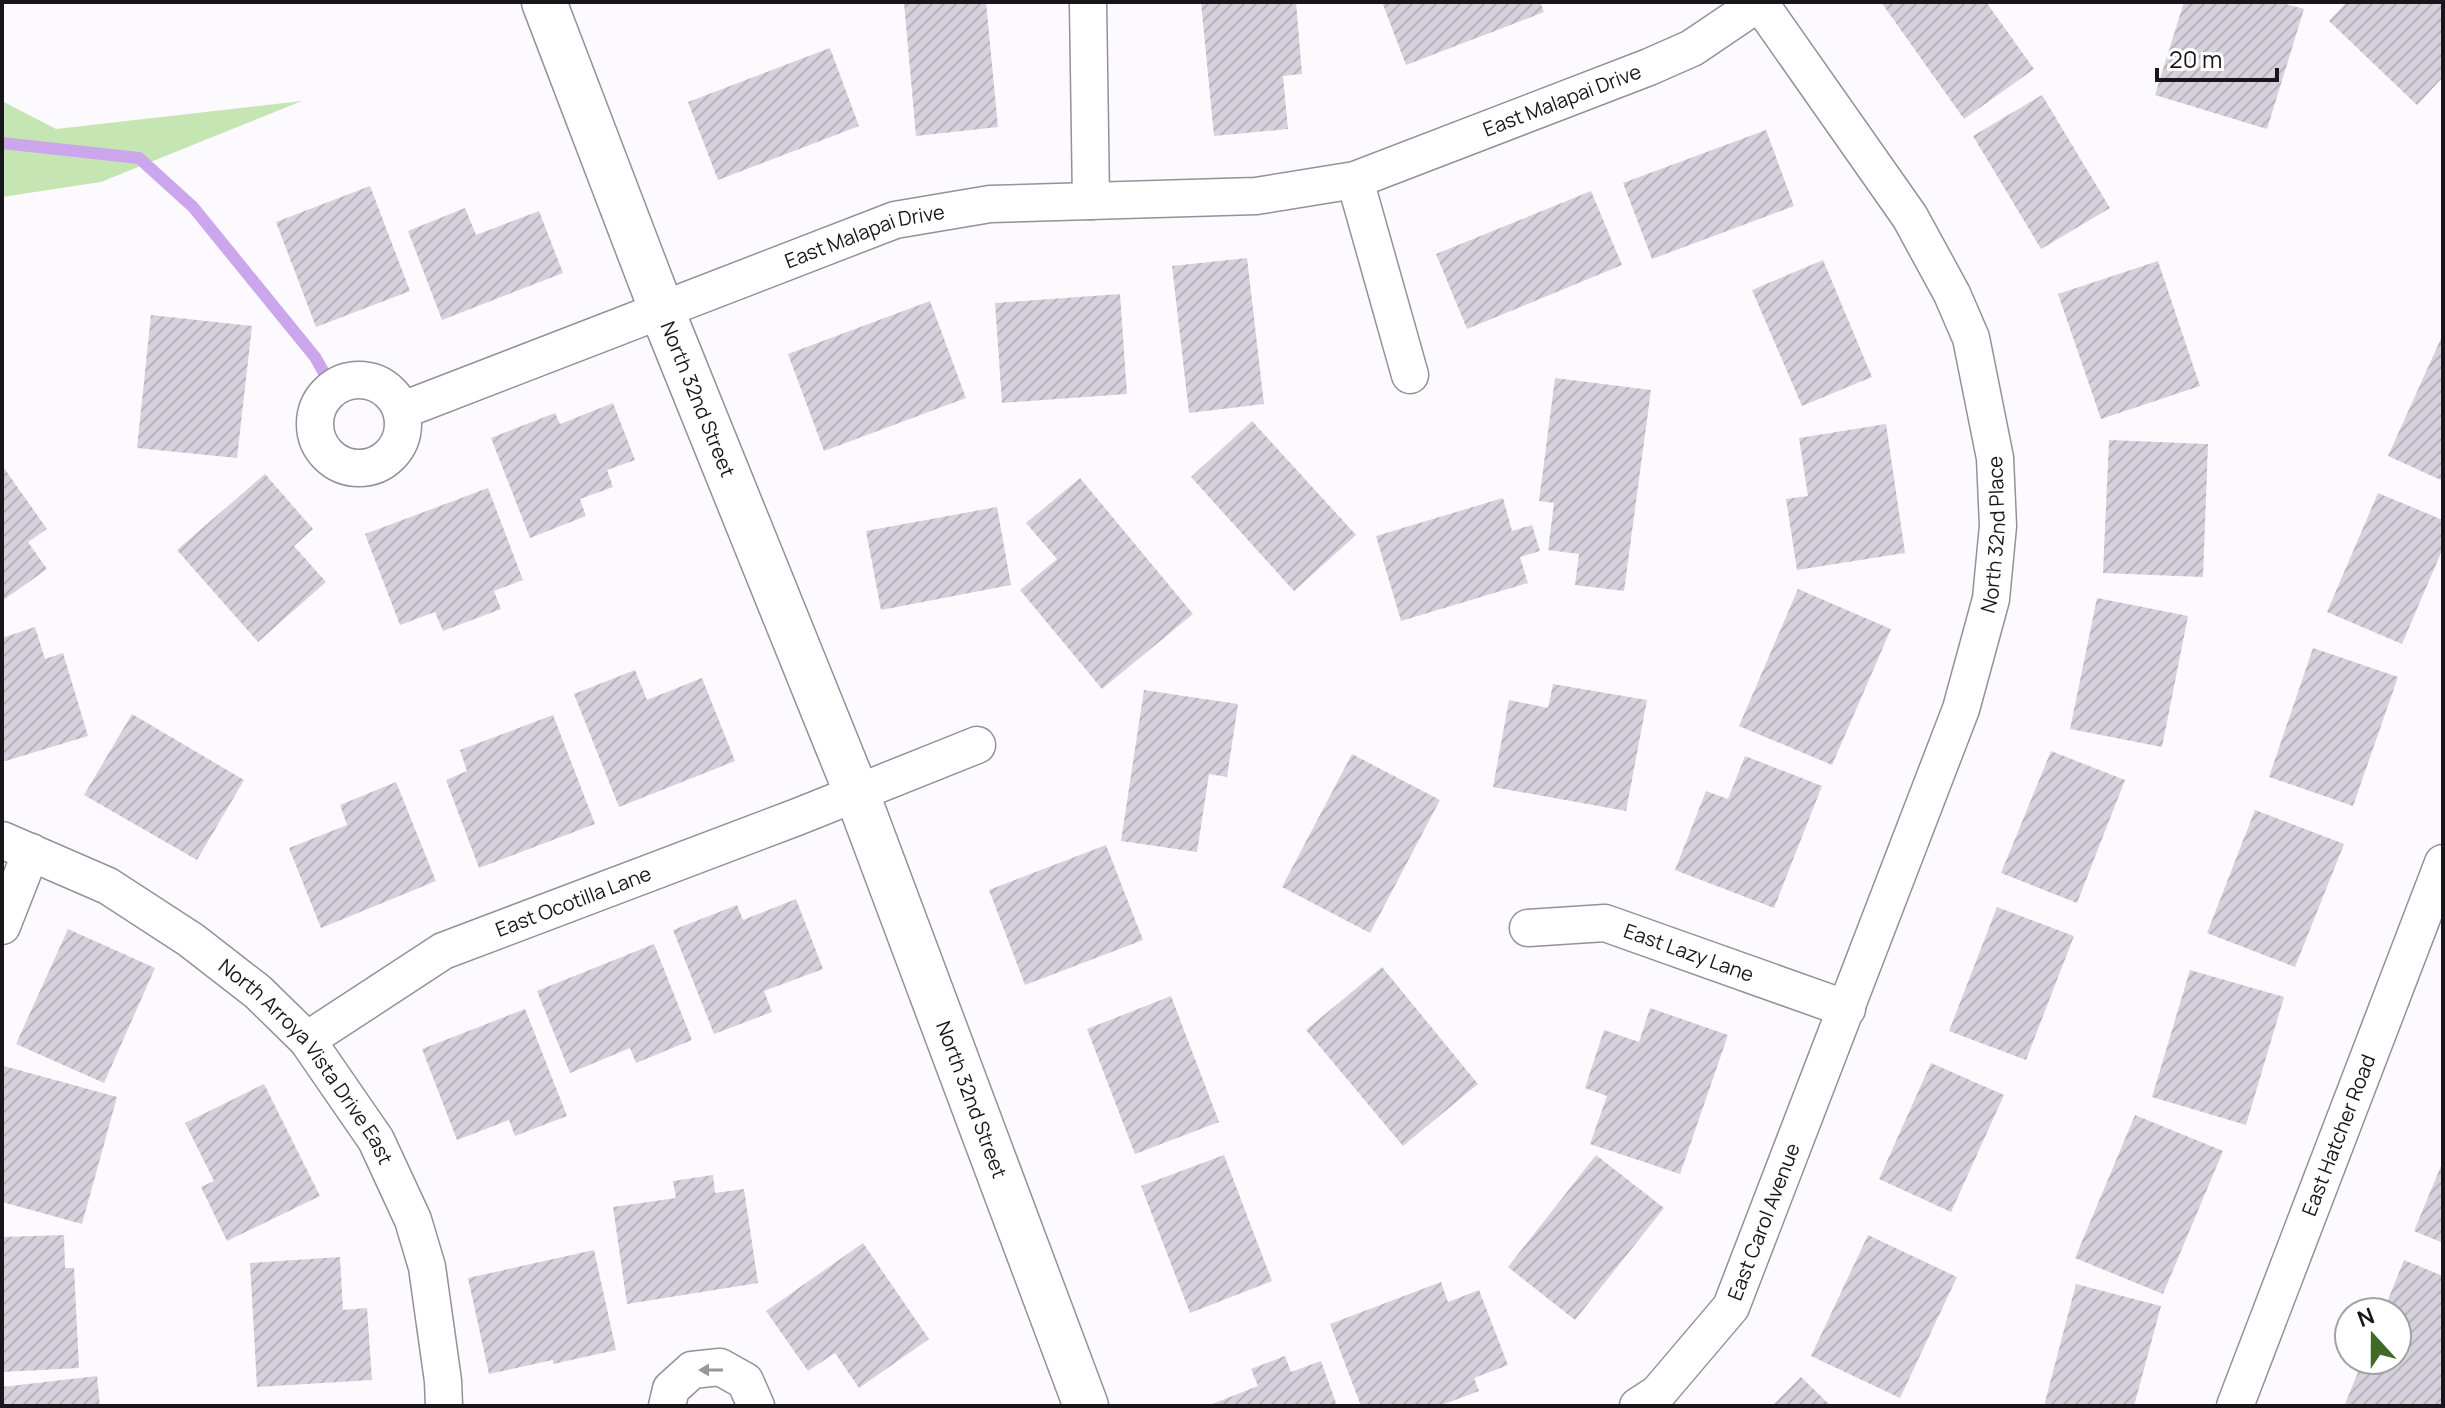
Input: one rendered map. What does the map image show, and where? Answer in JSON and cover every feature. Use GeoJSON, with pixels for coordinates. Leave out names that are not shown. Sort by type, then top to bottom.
{"type":"FeatureCollection","features":[{"type":"Feature","properties":{"kind":"street","name":"North 32nd Street"},"geometry":{"type":"LineString","coordinates":[[544,2],[662,311],[857,794],[1086,1406]]}},
{"type":"Feature","properties":{"kind":"street"},"geometry":{"type":"LineString","coordinates":[[1088,2],[1091,201]]}},
{"type":"Feature","properties":{"kind":"street","name":"East Malapai Drive"},"geometry":{"type":"LineString","coordinates":[[403,410],[895,220],[990,204],[1256,196],[1355,180],[1663,61],[1692,48],[1759,2]]}},
{"type":"Feature","properties":{"kind":"street","name":"North 32nd Place"},"geometry":{"type":"LineString","coordinates":[[1759,2],[1910,217],[1952,294],[1971,338],[1995,458],[1998,526],[1991,599],[1961,709],[1847,1009]]}},
{"type":"Feature","properties":{"kind":"street"},"geometry":{"type":"LineString","coordinates":[[1355,180],[1410,375]]}},
{"type":"Feature","properties":{"kind":"street"},"geometry":{"type":"LineString","coordinates":[[857,794],[977,745]]}},
{"type":"Feature","properties":{"kind":"street","name":"East Ocotilla Lane"},"geometry":{"type":"LineString","coordinates":[[307,1040],[443,951],[857,794]]}},
{"type":"Feature","properties":{"kind":"street"},"geometry":{"type":"LineString","coordinates":[[2,926],[17,846]]}},
{"type":"Feature","properties":{"kind":"street","name":"North Arroya Vista Drive East"},"geometry":{"type":"LineString","coordinates":[[17,846],[108,886],[191,940],[258,992],[307,1040],[376,1140],[413,1220],[427,1267],[444,1406]]}},
{"type":"Feature","properties":{"kind":"street","name":"East Hatcher Road"},"geometry":{"type":"LineString","coordinates":[[2235,1406],[2443,863]]}},
{"type":"Feature","properties":{"kind":"street","name":"East Lazy Lane"},"geometry":{"type":"LineString","coordinates":[[1528,928],[1605,923],[1847,1009]]}},
{"type":"Feature","properties":{"kind":"street","name":"East Carol Avenue"},"geometry":{"type":"LineString","coordinates":[[1638,1406],[1658,1393],[1731,1307],[1847,1009]]}},
{"type":"Feature","properties":{"kind":"street"},"geometry":{"type":"LineString","coordinates":[[667,1406],[671,1389],[692,1370],[720,1367],[745,1381],[756,1406]]}},
{"type":"Feature","properties":{"kind":"green space"},"geometry":{"type":"Polygon","coordinates":[[[2,101],[56,129],[302,101],[101,182],[2,197],[2,101]]]}},
{"type":"Feature","properties":{"kind":"building"},"geometry":{"type":"Polygon","coordinates":[[[986,2],[998,127],[916,136],[904,3],[986,2]]]}},
{"type":"Feature","properties":{"kind":"building"},"geometry":{"type":"Polygon","coordinates":[[[1201,2],[1296,2],[1302,74],[1283,76],[1288,129],[1214,136],[1201,2]]]}},
{"type":"Feature","properties":{"kind":"building"},"geometry":{"type":"Polygon","coordinates":[[[1382,2],[1540,2],[1544,12],[1406,65],[1382,2]]]}},
{"type":"Feature","properties":{"kind":"building"},"geometry":{"type":"Polygon","coordinates":[[[1881,2],[1986,2],[2034,69],[1964,119],[1881,2]]]}},
{"type":"Feature","properties":{"kind":"building"},"geometry":{"type":"Polygon","coordinates":[[[2184,2],[2279,2],[2304,9],[2267,129],[2155,95],[2184,2]]]}},
{"type":"Feature","properties":{"kind":"building"},"geometry":{"type":"Polygon","coordinates":[[[2347,2],[2443,2],[2443,77],[2417,105],[2329,21],[2347,2]]]}},
{"type":"Feature","properties":{"kind":"building"},"geometry":{"type":"Polygon","coordinates":[[[830,48],[859,126],[718,180],[688,102],[830,48]]]}},
{"type":"Feature","properties":{"kind":"building"},"geometry":{"type":"Polygon","coordinates":[[[2042,95],[2110,208],[2041,249],[1973,136],[2042,95]]]}},
{"type":"Feature","properties":{"kind":"building"},"geometry":{"type":"Polygon","coordinates":[[[1766,130],[1794,206],[1652,259],[1623,183],[1766,130]]]}},
{"type":"Feature","properties":{"kind":"building"},"geometry":{"type":"Polygon","coordinates":[[[370,186],[410,291],[316,327],[276,222],[370,186]]]}},
{"type":"Feature","properties":{"kind":"building"},"geometry":{"type":"Polygon","coordinates":[[[1591,191],[1622,265],[1467,329],[1436,254],[1591,191]]]}},
{"type":"Feature","properties":{"kind":"building"},"geometry":{"type":"Polygon","coordinates":[[[465,208],[476,235],[539,211],[563,273],[442,320],[408,231],[465,208]]]}},
{"type":"Feature","properties":{"kind":"building"},"geometry":{"type":"Polygon","coordinates":[[[1247,258],[1264,404],[1189,413],[1172,266],[1247,258]]]}},
{"type":"Feature","properties":{"kind":"building"},"geometry":{"type":"Polygon","coordinates":[[[1823,260],[1872,377],[1802,406],[1752,290],[1823,260]]]}},
{"type":"Feature","properties":{"kind":"building"},"geometry":{"type":"Polygon","coordinates":[[[2158,261],[2200,386],[2101,419],[2058,294],[2158,261]]]}},
{"type":"Feature","properties":{"kind":"building"},"geometry":{"type":"Polygon","coordinates":[[[1120,294],[1127,394],[1002,403],[995,303],[1120,294]]]}},
{"type":"Feature","properties":{"kind":"building"},"geometry":{"type":"Polygon","coordinates":[[[930,301],[966,398],[824,451],[788,354],[930,301]]]}},
{"type":"Feature","properties":{"kind":"building"},"geometry":{"type":"Polygon","coordinates":[[[151,315],[252,326],[237,458],[137,448],[151,315]]]}},
{"type":"Feature","properties":{"kind":"building"},"geometry":{"type":"Polygon","coordinates":[[[2443,334],[2443,481],[2388,456],[2443,334]]]}},
{"type":"Feature","properties":{"kind":"building"},"geometry":{"type":"Polygon","coordinates":[[[1555,378],[1651,390],[1624,591],[1575,585],[1579,554],[1548,550],[1554,503],[1539,501],[1555,378]]]}},
{"type":"Feature","properties":{"kind":"building"},"geometry":{"type":"Polygon","coordinates":[[[613,403],[635,460],[607,470],[613,487],[580,499],[586,516],[530,538],[491,438],[555,413],[560,424],[613,403]]]}},
{"type":"Feature","properties":{"kind":"building"},"geometry":{"type":"Polygon","coordinates":[[[1252,421],[1356,535],[1294,591],[1191,477],[1252,421]]]}},
{"type":"Feature","properties":{"kind":"building"},"geometry":{"type":"Polygon","coordinates":[[[1886,424],[1905,553],[1797,570],[1786,499],[1808,496],[1799,438],[1886,424]]]}},
{"type":"Feature","properties":{"kind":"building"},"geometry":{"type":"Polygon","coordinates":[[[2109,440],[2208,444],[2203,577],[2103,573],[2109,440]]]}},
{"type":"Feature","properties":{"kind":"building"},"geometry":{"type":"Polygon","coordinates":[[[4,468],[47,529],[28,542],[47,569],[2,601],[2,470],[4,468]]]}},
{"type":"Feature","properties":{"kind":"building"},"geometry":{"type":"Polygon","coordinates":[[[265,474],[313,529],[294,546],[326,582],[258,642],[177,550],[265,474]]]}},
{"type":"Feature","properties":{"kind":"building"},"geometry":{"type":"Polygon","coordinates":[[[1080,478],[1193,614],[1102,689],[1020,590],[1057,559],[1026,523],[1080,478]]]}},
{"type":"Feature","properties":{"kind":"building"},"geometry":{"type":"Polygon","coordinates":[[[488,488],[523,580],[494,591],[501,609],[443,631],[435,612],[400,625],[365,534],[488,488]]]}},
{"type":"Feature","properties":{"kind":"building"},"geometry":{"type":"Polygon","coordinates":[[[2378,493],[2443,520],[2443,548],[2402,644],[2327,612],[2378,493]]]}},
{"type":"Feature","properties":{"kind":"building"},"geometry":{"type":"Polygon","coordinates":[[[1503,498],[1512,531],[1532,525],[1540,551],[1520,557],[1528,583],[1401,621],[1376,536],[1503,498]]]}},
{"type":"Feature","properties":{"kind":"building"},"geometry":{"type":"Polygon","coordinates":[[[997,507],[1011,585],[881,610],[866,531],[997,507]]]}},
{"type":"Feature","properties":{"kind":"building"},"geometry":{"type":"Polygon","coordinates":[[[1798,589],[1891,629],[1832,765],[1739,726],[1798,589]]]}},
{"type":"Feature","properties":{"kind":"building"},"geometry":{"type":"Polygon","coordinates":[[[2097,598],[2188,616],[2162,747],[2070,729],[2097,598]]]}},
{"type":"Feature","properties":{"kind":"building"},"geometry":{"type":"Polygon","coordinates":[[[35,627],[45,659],[63,653],[88,736],[2,762],[2,638],[35,627]]]}},
{"type":"Feature","properties":{"kind":"building"},"geometry":{"type":"Polygon","coordinates":[[[2313,648],[2398,677],[2353,806],[2269,777],[2313,648]]]}},
{"type":"Feature","properties":{"kind":"building"},"geometry":{"type":"Polygon","coordinates":[[[635,670],[647,700],[702,678],[735,761],[619,807],[574,694],[635,670]]]}},
{"type":"Feature","properties":{"kind":"building"},"geometry":{"type":"Polygon","coordinates":[[[1553,684],[1647,700],[1626,811],[1493,787],[1509,700],[1548,708],[1553,684]]]}},
{"type":"Feature","properties":{"kind":"building"},"geometry":{"type":"Polygon","coordinates":[[[1144,690],[1238,704],[1227,777],[1209,774],[1197,852],[1121,841],[1144,690]]]}},
{"type":"Feature","properties":{"kind":"building"},"geometry":{"type":"Polygon","coordinates":[[[132,714],[244,780],[197,860],[84,795],[132,714]]]}},
{"type":"Feature","properties":{"kind":"building"},"geometry":{"type":"Polygon","coordinates":[[[553,715],[595,824],[479,868],[446,780],[467,771],[460,750],[553,715]]]}},
{"type":"Feature","properties":{"kind":"building"},"geometry":{"type":"Polygon","coordinates":[[[2051,751],[2125,780],[2077,903],[2001,873],[2051,751]]]}},
{"type":"Feature","properties":{"kind":"building"},"geometry":{"type":"Polygon","coordinates":[[[1352,754],[1440,800],[1370,933],[1282,887],[1352,754]]]}},
{"type":"Feature","properties":{"kind":"building"},"geometry":{"type":"Polygon","coordinates":[[[1745,756],[1822,786],[1774,908],[1675,870],[1706,791],[1728,799],[1745,756]]]}},
{"type":"Feature","properties":{"kind":"building"},"geometry":{"type":"Polygon","coordinates":[[[396,782],[436,881],[321,928],[289,848],[347,825],[340,805],[396,782]]]}},
{"type":"Feature","properties":{"kind":"building"},"geometry":{"type":"Polygon","coordinates":[[[2255,810],[2344,844],[2295,967],[2207,933],[2255,810]]]}},
{"type":"Feature","properties":{"kind":"building"},"geometry":{"type":"Polygon","coordinates":[[[1106,845],[1143,940],[1025,985],[989,890],[1106,845]]]}},
{"type":"Feature","properties":{"kind":"building"},"geometry":{"type":"Polygon","coordinates":[[[796,899],[823,969],[764,991],[772,1012],[714,1034],[673,930],[737,905],[743,920],[796,899]]]}},
{"type":"Feature","properties":{"kind":"building"},"geometry":{"type":"Polygon","coordinates":[[[1997,907],[2074,936],[2026,1060],[1949,1031],[1997,907]]]}},
{"type":"Feature","properties":{"kind":"building"},"geometry":{"type":"Polygon","coordinates":[[[68,929],[155,968],[104,1083],[16,1044],[68,929]]]}},
{"type":"Feature","properties":{"kind":"building"},"geometry":{"type":"Polygon","coordinates":[[[654,944],[692,1040],[636,1063],[630,1048],[570,1073],[537,991],[654,944]]]}},
{"type":"Feature","properties":{"kind":"building"},"geometry":{"type":"Polygon","coordinates":[[[1382,967],[1478,1084],[1403,1146],[1306,1030],[1382,967]]]}},
{"type":"Feature","properties":{"kind":"building"},"geometry":{"type":"Polygon","coordinates":[[[2190,970],[2284,997],[2246,1125],[2152,1097],[2190,970]]]}},
{"type":"Feature","properties":{"kind":"building"},"geometry":{"type":"Polygon","coordinates":[[[1171,996],[1219,1122],[1135,1154],[1087,1029],[1171,996]]]}},
{"type":"Feature","properties":{"kind":"building"},"geometry":{"type":"Polygon","coordinates":[[[1650,1008],[1728,1035],[1680,1174],[1590,1144],[1607,1096],[1585,1088],[1604,1030],[1639,1042],[1650,1008]]]}},
{"type":"Feature","properties":{"kind":"building"},"geometry":{"type":"Polygon","coordinates":[[[525,1009],[567,1116],[515,1136],[509,1120],[457,1140],[422,1049],[525,1009]]]}},
{"type":"Feature","properties":{"kind":"building"},"geometry":{"type":"Polygon","coordinates":[[[1931,1063],[2004,1095],[1951,1212],[1879,1179],[1931,1063]]]}},
{"type":"Feature","properties":{"kind":"building"},"geometry":{"type":"Polygon","coordinates":[[[4,1066],[117,1097],[82,1224],[2,1202],[4,1066]]]}},
{"type":"Feature","properties":{"kind":"building"},"geometry":{"type":"Polygon","coordinates":[[[264,1084],[320,1196],[227,1241],[201,1187],[214,1181],[185,1123],[264,1084]]]}},
{"type":"Feature","properties":{"kind":"building"},"geometry":{"type":"Polygon","coordinates":[[[2135,1115],[2223,1151],[2163,1294],[2075,1258],[2135,1115]]]}},
{"type":"Feature","properties":{"kind":"building"},"geometry":{"type":"Polygon","coordinates":[[[1224,1155],[1272,1281],[1190,1313],[1141,1186],[1224,1155]]]}},
{"type":"Feature","properties":{"kind":"building"},"geometry":{"type":"Polygon","coordinates":[[[1596,1155],[1664,1208],[1575,1320],[1508,1267],[1596,1155]]]}},
{"type":"Feature","properties":{"kind":"building"},"geometry":{"type":"Polygon","coordinates":[[[2443,1161],[2443,1243],[2414,1231],[2443,1161]]]}},
{"type":"Feature","properties":{"kind":"building"},"geometry":{"type":"Polygon","coordinates":[[[713,1175],[715,1193],[744,1189],[758,1283],[627,1304],[613,1207],[676,1198],[673,1181],[713,1175]]]}},
{"type":"Feature","properties":{"kind":"building"},"geometry":{"type":"Polygon","coordinates":[[[64,1235],[65,1268],[74,1268],[79,1368],[2,1372],[2,1237],[64,1235]]]}},
{"type":"Feature","properties":{"kind":"building"},"geometry":{"type":"Polygon","coordinates":[[[1868,1235],[1957,1277],[1900,1398],[1811,1356],[1868,1235]]]}},
{"type":"Feature","properties":{"kind":"building"},"geometry":{"type":"Polygon","coordinates":[[[863,1243],[929,1339],[859,1388],[835,1353],[808,1371],[766,1311],[863,1243]]]}},
{"type":"Feature","properties":{"kind":"building"},"geometry":{"type":"Polygon","coordinates":[[[594,1250],[616,1350],[489,1374],[468,1278],[594,1250]]]}},
{"type":"Feature","properties":{"kind":"building"},"geometry":{"type":"Polygon","coordinates":[[[340,1257],[343,1310],[367,1308],[372,1380],[257,1387],[250,1263],[340,1257]]]}},
{"type":"Feature","properties":{"kind":"building"},"geometry":{"type":"Polygon","coordinates":[[[2404,1260],[2443,1276],[2443,1406],[2345,1404],[2356,1376],[2413,1376],[2413,1296],[2389,1296],[2404,1260]]]}},
{"type":"Feature","properties":{"kind":"building"},"geometry":{"type":"Polygon","coordinates":[[[1441,1282],[1448,1302],[1479,1290],[1508,1365],[1474,1378],[1479,1391],[1439,1406],[1361,1406],[1330,1324],[1441,1282]]]}},
{"type":"Feature","properties":{"kind":"building"},"geometry":{"type":"Polygon","coordinates":[[[2076,1284],[2161,1306],[2134,1406],[2044,1406],[2076,1284]]]}},
{"type":"Feature","properties":{"kind":"building"},"geometry":{"type":"Polygon","coordinates":[[[1285,1356],[1291,1372],[1321,1361],[1337,1406],[1207,1406],[1258,1386],[1251,1369],[1285,1356]]]}},
{"type":"Feature","properties":{"kind":"building"},"geometry":{"type":"Polygon","coordinates":[[[97,1376],[100,1406],[2,1406],[2,1387],[97,1376]]]}},
{"type":"Feature","properties":{"kind":"building"},"geometry":{"type":"Polygon","coordinates":[[[1801,1377],[1831,1406],[1772,1406],[1801,1377]]]}},
{"type":"Feature","properties":{"kind":"waterway"},"geometry":{"type":"LineString","coordinates":[[2,143],[139,158],[193,207],[315,357],[332,387]]}}]}
